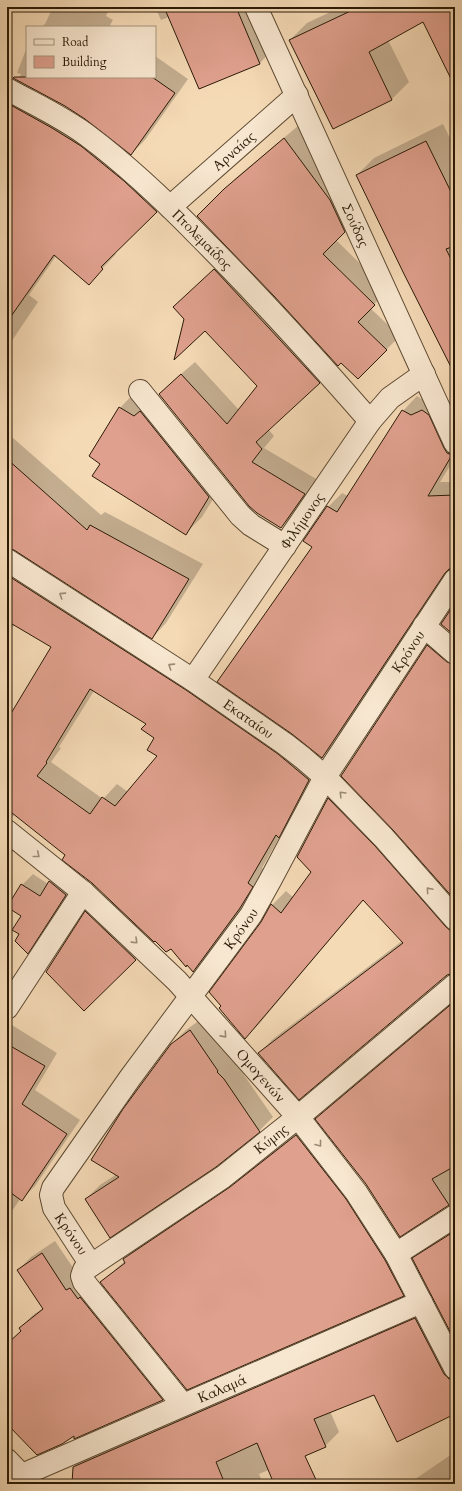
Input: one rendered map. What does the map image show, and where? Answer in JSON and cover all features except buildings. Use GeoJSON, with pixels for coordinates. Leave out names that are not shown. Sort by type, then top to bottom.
{"type":"FeatureCollection","features":[{"type":"Feature","properties":{"kind":"street","name":"Σούδας"},"geometry":{"type":"LineString","coordinates":[[256,7],[455,443]]}},
{"type":"Feature","properties":{"kind":"street","name":"Πτολεμαίδος"},"geometry":{"type":"LineString","coordinates":[[7,89],[66,121],[87,135],[133,173],[170,207],[228,265],[294,335],[370,421]]}},
{"type":"Feature","properties":{"kind":"street","name":"Αρναίας"},"geometry":{"type":"LineString","coordinates":[[170,207],[297,95]]}},
{"type":"Feature","properties":{"kind":"street","name":"Φιλήμονος"},"geometry":{"type":"LineString","coordinates":[[193,680],[370,421],[390,398],[424,374]]}},
{"type":"Feature","properties":{"kind":"street"},"geometry":{"type":"LineString","coordinates":[[140,391],[240,515],[251,525],[285,546]]}},
{"type":"Feature","properties":{"kind":"street","name":"Εκαταίου"},"geometry":{"type":"LineString","coordinates":[[7,560],[193,680],[285,744],[325,777],[384,838],[455,919]]}},
{"type":"Feature","properties":{"kind":"street","name":"Κρόνου"},"geometry":{"type":"LineString","coordinates":[[183,1405],[87,1273],[54,1208],[51,1195],[53,1188],[80,1148],[257,905],[325,777],[455,580]]}},
{"type":"Feature","properties":{"kind":"street"},"geometry":{"type":"LineString","coordinates":[[424,626],[455,653]]}},
{"type":"Feature","properties":{"kind":"street","name":"Ομογενών"},"geometry":{"type":"LineString","coordinates":[[7,831],[83,892],[177,981],[298,1118],[356,1192],[396,1254],[455,1368]]}},
{"type":"Feature","properties":{"kind":"street"},"geometry":{"type":"LineString","coordinates":[[7,1008],[83,892]]}},
{"type":"Feature","properties":{"kind":"street","name":"Κύμης"},"geometry":{"type":"LineString","coordinates":[[87,1273],[223,1177],[298,1118],[455,985]]}},
{"type":"Feature","properties":{"kind":"street"},"geometry":{"type":"LineString","coordinates":[[396,1254],[455,1216]]}},
{"type":"Feature","properties":{"kind":"street","name":"Καλαμά"},"geometry":{"type":"LineString","coordinates":[[26,1480],[183,1405],[421,1302]]}},
{"type":"Feature","properties":{"kind":"street"},"geometry":{"type":"LineString","coordinates":[[7,1460],[26,1480]]}}]}
